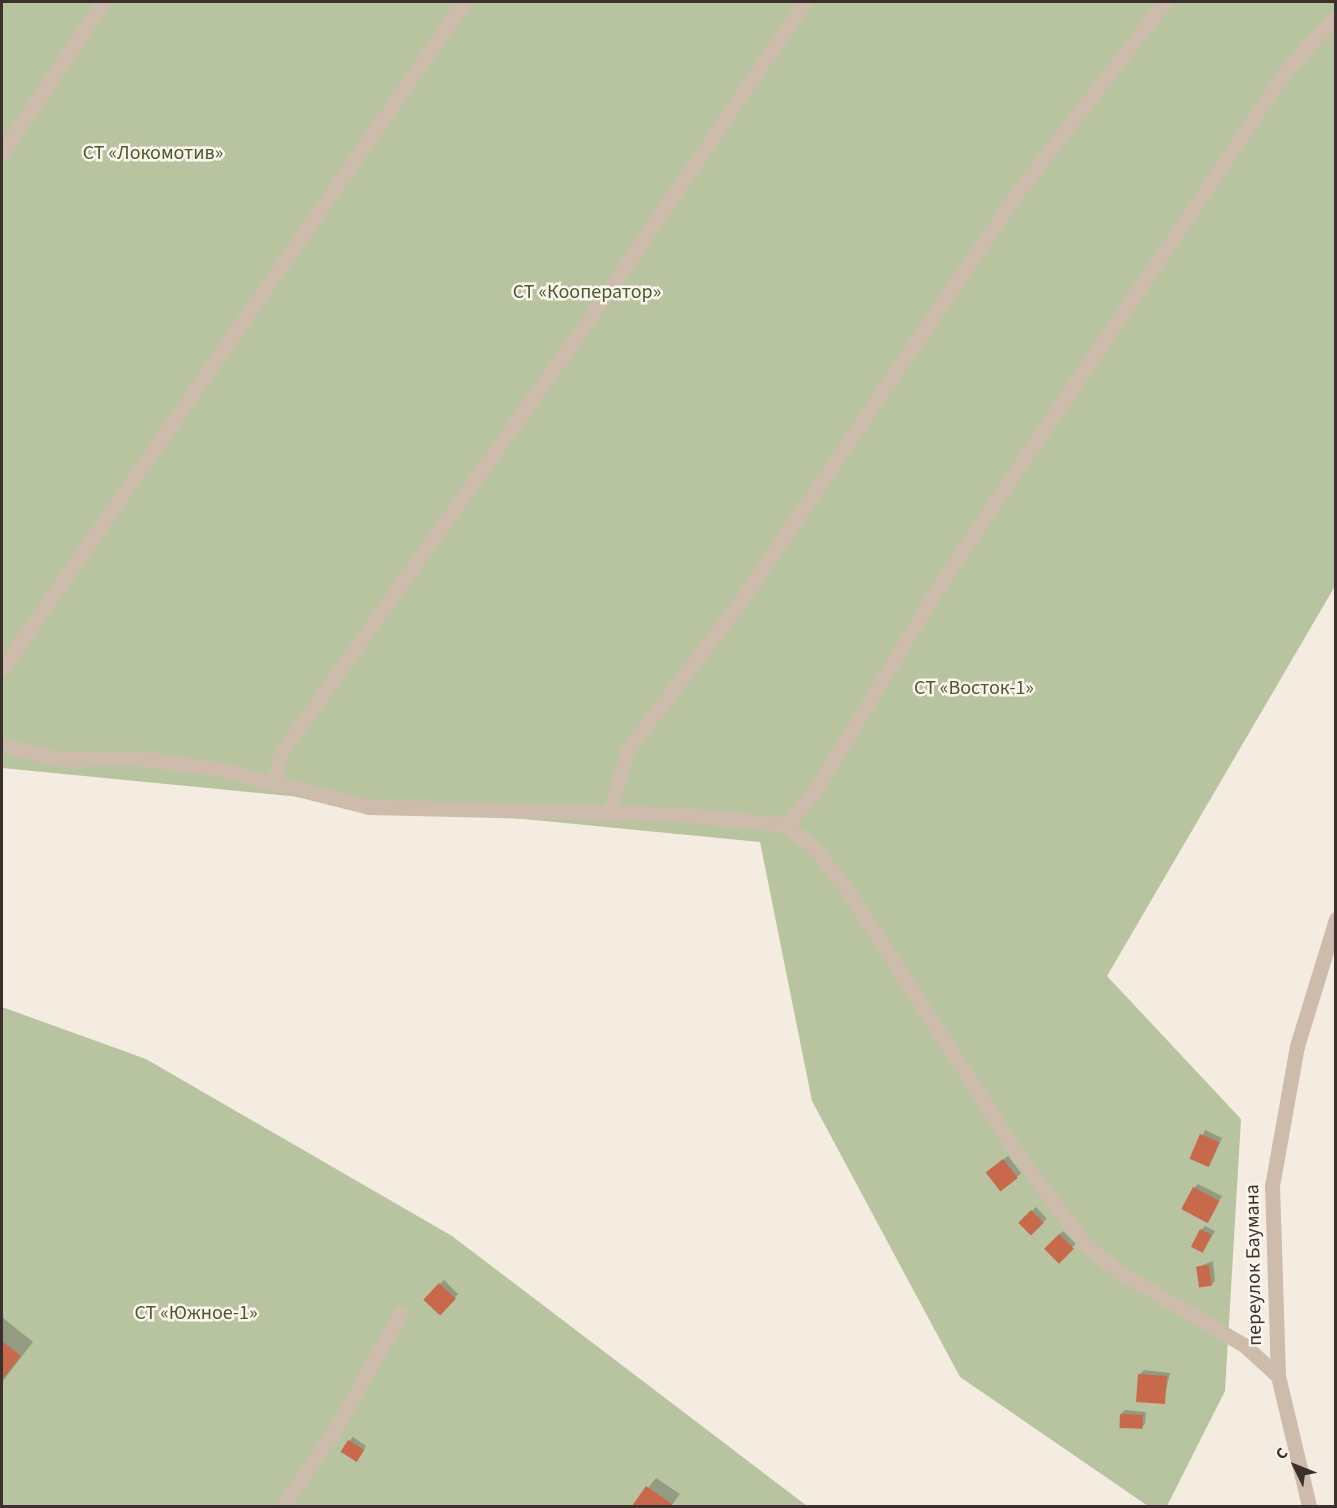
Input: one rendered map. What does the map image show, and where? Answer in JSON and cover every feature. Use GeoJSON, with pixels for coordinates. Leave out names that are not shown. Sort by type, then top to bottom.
{"type":"FeatureCollection","features":[{"type":"Feature","properties":{"kind":"street"},"geometry":{"type":"LineString","coordinates":[[2,153],[103,2]]}},
{"type":"Feature","properties":{"kind":"street"},"geometry":{"type":"LineString","coordinates":[[2,669],[464,2]]}},
{"type":"Feature","properties":{"kind":"street"},"geometry":{"type":"LineString","coordinates":[[273,783],[281,753],[594,312],[805,2]]}},
{"type":"Feature","properties":{"kind":"street"},"geometry":{"type":"LineString","coordinates":[[609,814],[628,749],[740,602],[1016,194],[1165,2]]}},
{"type":"Feature","properties":{"kind":"street"},"geometry":{"type":"LineString","coordinates":[[787,825],[818,786],[944,578],[1288,68],[1335,16]]}},
{"type":"Feature","properties":{"kind":"street"},"geometry":{"type":"LineString","coordinates":[[2,745],[60,759],[136,758],[218,769],[369,807],[751,817],[787,825],[816,850],[852,897],[1018,1155],[1085,1244],[1116,1270],[1244,1345],[1278,1376]]}},
{"type":"Feature","properties":{"kind":"street","name":"переулок Баумана"},"geometry":{"type":"LineString","coordinates":[[1309,1506],[1278,1376],[1272,1186],[1297,1046],[1335,920]]}},
{"type":"Feature","properties":{"kind":"street"},"geometry":{"type":"LineString","coordinates":[[283,1506],[336,1428],[400,1314]]}},
{"type":"Feature","properties":{"kind":"green space"},"geometry":{"type":"Polygon","coordinates":[[[2,2],[1335,2],[1335,586],[1107,976],[1241,1119],[1225,1391],[1167,1506],[1148,1506],[960,1377],[812,1101],[760,842],[2,768],[2,2]]]}},
{"type":"Feature","properties":{"kind":"green space","name":"СТ «Южное-1»"},"geometry":{"type":"Polygon","coordinates":[[[2,1007],[146,1059],[452,1236],[807,1506],[2,1506],[2,1007]]]}},
{"type":"Feature","properties":{"kind":"building"},"geometry":{"type":"Polygon","coordinates":[[[1200,1134],[1219,1142],[1209,1167],[1189,1159],[1200,1134]]]}},
{"type":"Feature","properties":{"kind":"building"},"geometry":{"type":"Polygon","coordinates":[[[1003,1159],[1018,1178],[1000,1191],[986,1173],[1003,1159]]]}},
{"type":"Feature","properties":{"kind":"building"},"geometry":{"type":"Polygon","coordinates":[[[1193,1187],[1219,1201],[1208,1223],[1181,1209],[1193,1187]]]}},
{"type":"Feature","properties":{"kind":"building"},"geometry":{"type":"Polygon","coordinates":[[[1031,1210],[1044,1223],[1031,1235],[1018,1223],[1031,1210]]]}},
{"type":"Feature","properties":{"kind":"building"},"geometry":{"type":"Polygon","coordinates":[[[1200,1229],[1212,1235],[1203,1253],[1191,1247],[1200,1229]]]}},
{"type":"Feature","properties":{"kind":"building"},"geometry":{"type":"Polygon","coordinates":[[[1059,1234],[1074,1249],[1059,1264],[1044,1249],[1059,1234]]]}},
{"type":"Feature","properties":{"kind":"building"},"geometry":{"type":"Polygon","coordinates":[[[1209,1265],[1212,1286],[1199,1288],[1196,1267],[1209,1265]]]}},
{"type":"Feature","properties":{"kind":"building"},"geometry":{"type":"Polygon","coordinates":[[[439,1283],[456,1299],[440,1316],[423,1300],[439,1283]]]}},
{"type":"Feature","properties":{"kind":"building"},"geometry":{"type":"Polygon","coordinates":[[[2,1341],[21,1356],[2,1380],[2,1341]]]}},
{"type":"Feature","properties":{"kind":"building"},"geometry":{"type":"Polygon","coordinates":[[[1138,1374],[1167,1376],[1165,1404],[1136,1402],[1138,1374]]]}},
{"type":"Feature","properties":{"kind":"building"},"geometry":{"type":"Polygon","coordinates":[[[1120,1414],[1143,1415],[1142,1429],[1120,1428],[1120,1414]]]}},
{"type":"Feature","properties":{"kind":"building"},"geometry":{"type":"Polygon","coordinates":[[[348,1440],[364,1450],[357,1462],[341,1452],[348,1440]]]}},
{"type":"Feature","properties":{"kind":"building"},"geometry":{"type":"Polygon","coordinates":[[[646,1486],[672,1504],[670,1506],[632,1506],[646,1486]]]}},
{"type":"Feature","properties":{"kind":"park label","name":"СТ «Локомотив»"},"geometry":{"type":"Point","coordinates":[153,153]}},
{"type":"Feature","properties":{"kind":"park label","name":"СТ «Кооператор»"},"geometry":{"type":"Point","coordinates":[587,292]}},
{"type":"Feature","properties":{"kind":"park label","name":"СТ «Восток-1»"},"geometry":{"type":"Point","coordinates":[974,688]}}]}
